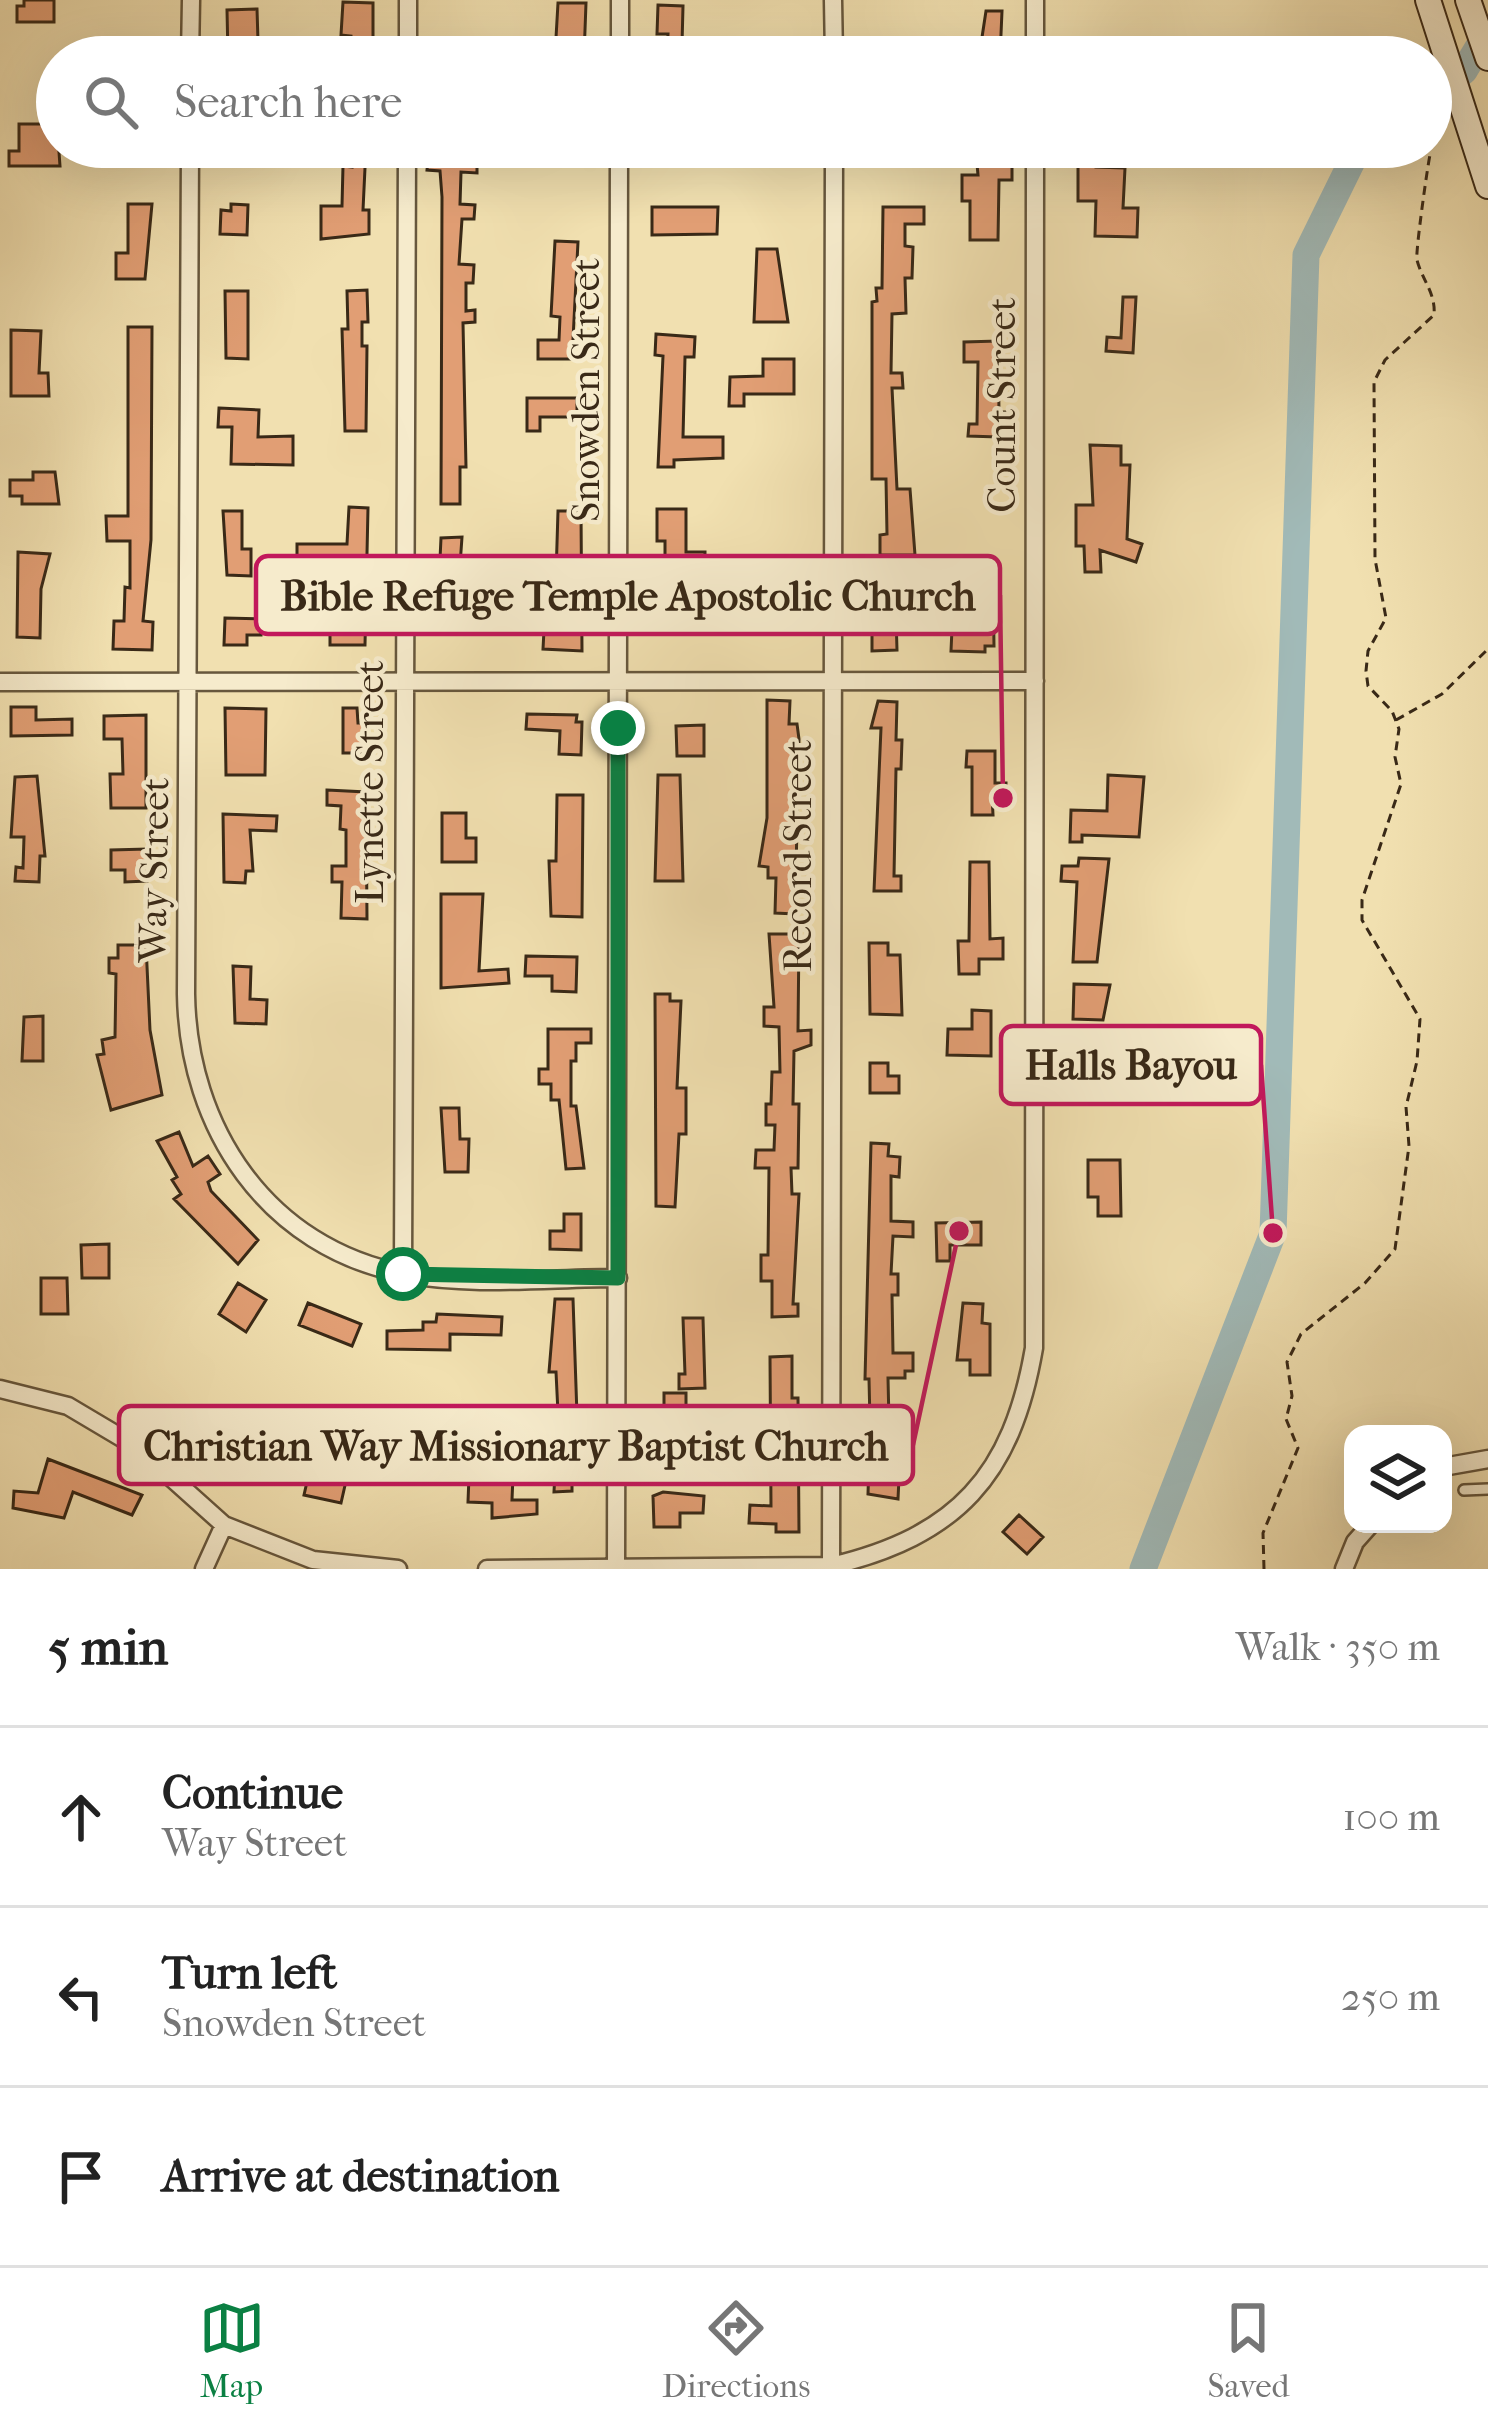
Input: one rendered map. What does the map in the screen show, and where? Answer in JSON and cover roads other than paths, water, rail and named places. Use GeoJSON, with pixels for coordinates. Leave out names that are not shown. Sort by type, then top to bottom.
{"type":"FeatureCollection","features":[{"type":"Feature","properties":{"kind":"main road"},"geometry":{"type":"LineString","coordinates":[[1428,0],[1440,36]]}},
{"type":"Feature","properties":{"kind":"main road"},"geometry":{"type":"LineString","coordinates":[[1468,0],[1488,58]]}},
{"type":"Feature","properties":{"kind":"main road"},"geometry":{"type":"LineString","coordinates":[[1452,73],[1486,176]]}},
{"type":"Feature","properties":{"kind":"street"},"geometry":{"type":"LineString","coordinates":[[190,36],[191,0]]}},
{"type":"Feature","properties":{"kind":"street"},"geometry":{"type":"LineString","coordinates":[[408,0],[408,36]]}},
{"type":"Feature","properties":{"kind":"street"},"geometry":{"type":"LineString","coordinates":[[620,0],[620,36]]}},
{"type":"Feature","properties":{"kind":"street"},"geometry":{"type":"LineString","coordinates":[[833,0],[834,36]]}},
{"type":"Feature","properties":{"kind":"street"},"geometry":{"type":"LineString","coordinates":[[1035,0],[1035,36]]}},
{"type":"Feature","properties":{"kind":"street","name":"Way Street"},"geometry":{"type":"LineString","coordinates":[[190,168],[186,994],[196,1086],[250,1184],[313,1239],[403,1274],[618,1278]]}},
{"type":"Feature","properties":{"kind":"street","name":"Lynette Street"},"geometry":{"type":"LineString","coordinates":[[403,1274],[407,168]]}},
{"type":"Feature","properties":{"kind":"street","name":"Snowden Street"},"geometry":{"type":"LineString","coordinates":[[616,1569],[620,168]]}},
{"type":"Feature","properties":{"kind":"street","name":"Record Street"},"geometry":{"type":"LineString","coordinates":[[831,1566],[834,168]]}},
{"type":"Feature","properties":{"kind":"street","name":"Count Street"},"geometry":{"type":"LineString","coordinates":[[487,1569],[831,1566],[920,1538],[956,1509],[996,1464],[1024,1407],[1034,1348],[1035,168]]}},
{"type":"Feature","properties":{"kind":"street"},"geometry":{"type":"LineString","coordinates":[[0,682],[1034,681]]}},
{"type":"Feature","properties":{"kind":"street"},"geometry":{"type":"LineString","coordinates":[[0,1389],[68,1406],[137,1447],[224,1525],[313,1560],[398,1569]]}},
{"type":"Feature","properties":{"kind":"street"},"geometry":{"type":"LineString","coordinates":[[1452,1465],[1488,1459]]}},
{"type":"Feature","properties":{"kind":"street"},"geometry":{"type":"LineString","coordinates":[[204,1569],[224,1525]]}},
{"type":"Feature","properties":{"kind":"street"},"geometry":{"type":"LineString","coordinates":[[1344,1569],[1363,1533]]}},
{"type":"Feature","properties":{"kind":"lane"},"geometry":{"type":"LineString","coordinates":[[1464,1490],[1488,1489]]}},
{"type":"Feature","properties":{"kind":"waterway"},"geometry":{"type":"LineString","coordinates":[[1452,79],[1464,71],[1488,31]]}},
{"type":"Feature","properties":{"kind":"waterway"},"geometry":{"type":"LineString","coordinates":[[1143,1569],[1273,1233],[1306,255],[1349,168]]}},
{"type":"Feature","properties":{"kind":"place","name":"Bible Refuge Temple Apostolic Church"},"geometry":{"type":"Point","coordinates":[1003,798]}},
{"type":"Feature","properties":{"kind":"place","name":"Christian Way Missionary Baptist Church"},"geometry":{"type":"Point","coordinates":[959,1231]}},
{"type":"Feature","properties":{"kind":"place","name":"Halls Bayou"},"geometry":{"type":"Point","coordinates":[1273,1233]}}]}
